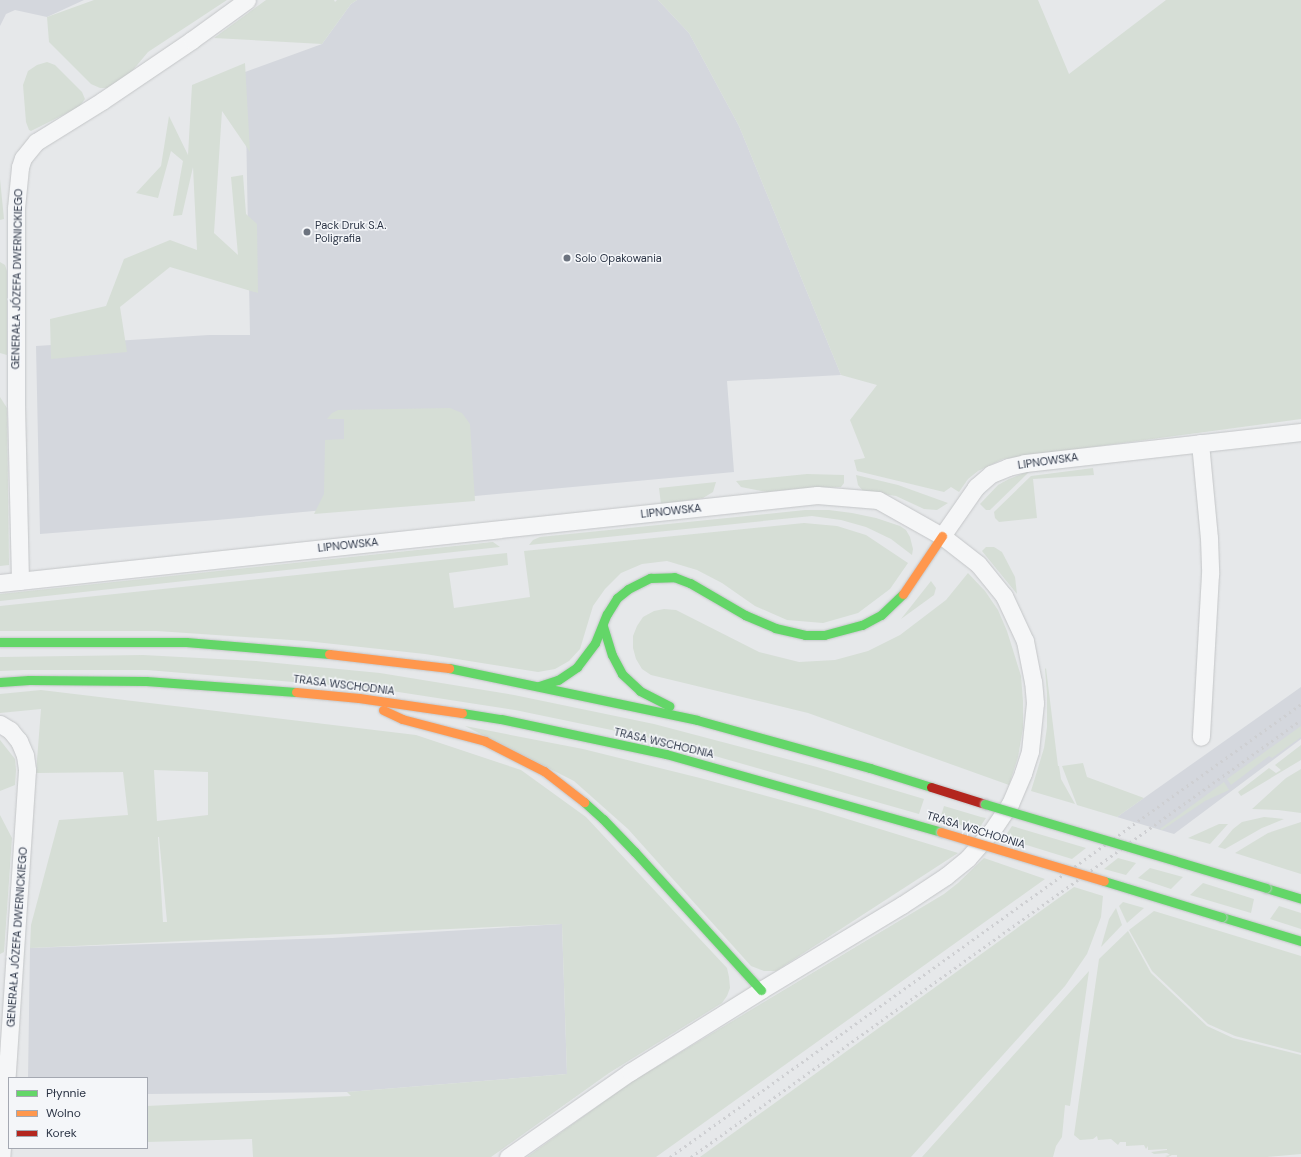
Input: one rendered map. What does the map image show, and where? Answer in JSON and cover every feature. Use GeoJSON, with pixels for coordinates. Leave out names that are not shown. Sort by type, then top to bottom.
{"type":"FeatureCollection","features":[{"type":"Feature","properties":{"kind":"main road"},"geometry":{"type":"LineString","coordinates":[[539,686],[558,680],[577,667],[586,656],[604,626],[608,614],[617,598],[628,589],[650,578],[674,578],[690,583],[745,615],[775,628],[806,635],[824,635],[844,631],[862,625],[881,615],[895,602],[922,568],[942,536]]}},
{"type":"Feature","properties":{"kind":"main road"},"geometry":{"type":"LineString","coordinates":[[604,626],[608,644],[616,664],[630,683],[649,696],[697,720]]}},
{"type":"Feature","properties":{"kind":"main road"},"geometry":{"type":"LineString","coordinates":[[0,642],[26,640],[186,642],[302,651],[443,667],[697,720],[870,768],[1301,899]]}},
{"type":"Feature","properties":{"kind":"main road","name":"TRASA WSCHODNIA"},"geometry":{"type":"LineString","coordinates":[[0,682],[29,680],[146,681],[251,687],[359,698],[501,719],[666,754],[941,832],[1301,941]]}},
{"type":"Feature","properties":{"kind":"main road"},"geometry":{"type":"LineString","coordinates":[[359,698],[402,719],[486,742],[544,771],[573,793],[603,819],[761,990]]}},
{"type":"Feature","properties":{"kind":"street","name":"GENERAŁA JÓZEFA DWERNICKIEGO"},"geometry":{"type":"LineString","coordinates":[[20,581],[16,402],[16,208],[20,167],[23,158],[36,142],[102,101],[192,40],[247,0]]}},
{"type":"Feature","properties":{"kind":"street","name":"LIPNOWSKA"},"geometry":{"type":"LineString","coordinates":[[0,583],[817,496],[878,500],[942,536],[976,487],[991,474],[1025,463],[1301,432]]}},
{"type":"Feature","properties":{"kind":"street"},"geometry":{"type":"LineString","coordinates":[[1200,443],[1209,538],[1210,574],[1201,737]]}},
{"type":"Feature","properties":{"kind":"street"},"geometry":{"type":"LineString","coordinates":[[508,1157],[630,1072],[761,990],[902,905],[946,876],[968,858],[991,832],[1010,804],[1030,752],[1034,703],[1033,682],[1025,641],[1004,596],[990,576],[971,557],[942,536]]}},
{"type":"Feature","properties":{"kind":"street","name":"GENERAŁA JÓZEFA DWERNICKIEGO"},"geometry":{"type":"LineString","coordinates":[[1,724],[15,735],[19,741],[25,755],[27,770],[2,1157]]}},
{"type":"Feature","properties":{"kind":"shaded area"},"geometry":{"type":"Polygon","coordinates":[[[0,0],[84,0],[47,17],[15,10],[6,14],[0,26],[0,0]]]}},
{"type":"Feature","properties":{"kind":"shaded area"},"geometry":{"type":"Polygon","coordinates":[[[94,0],[227,0],[148,52],[123,82],[110,88],[100,88],[91,84],[49,42],[47,17],[94,0]]]}},
{"type":"Feature","properties":{"kind":"shaded area"},"geometry":{"type":"Polygon","coordinates":[[[266,0],[334,0],[335,2],[337,0],[357,0],[351,4],[322,44],[214,38],[266,0]]]}},
{"type":"Feature","properties":{"kind":"shaded area"},"geometry":{"type":"Polygon","coordinates":[[[357,0],[658,0],[689,33],[739,126],[841,375],[727,381],[734,472],[217,520],[40,534],[36,346],[209,335],[250,335],[245,72],[322,44],[351,4],[357,0]]]}},
{"type":"Feature","properties":{"kind":"shaded area"},"geometry":{"type":"Polygon","coordinates":[[[658,0],[1038,0],[1069,74],[1166,0],[1301,0],[1301,419],[1003,459],[978,471],[968,479],[959,492],[951,487],[944,492],[857,471],[854,460],[865,458],[850,420],[877,385],[841,375],[739,126],[689,33],[658,0]]]}},
{"type":"Feature","properties":{"kind":"shaded area"},"geometry":{"type":"Polygon","coordinates":[[[47,62],[55,65],[82,92],[85,99],[79,107],[31,131],[29,130],[26,122],[23,85],[28,71],[37,65],[47,62]]]}},
{"type":"Feature","properties":{"kind":"shaded area"},"geometry":{"type":"Polygon","coordinates":[[[245,63],[250,152],[222,111],[214,233],[238,255],[231,177],[243,175],[246,214],[257,224],[258,293],[170,267],[120,307],[127,352],[51,359],[50,319],[106,306],[124,259],[170,240],[197,250],[193,167],[182,215],[173,216],[183,161],[171,151],[158,198],[136,193],[161,166],[169,116],[188,155],[192,85],[245,63]]]}},
{"type":"Feature","properties":{"kind":"shaded area"},"geometry":{"type":"Polygon","coordinates":[[[0,179],[4,219],[0,220],[0,179]]]}},
{"type":"Feature","properties":{"kind":"shaded area"},"geometry":{"type":"Polygon","coordinates":[[[0,262],[5,265],[7,271],[7,355],[0,353],[0,262]]]}},
{"type":"Feature","properties":{"kind":"shaded area"},"geometry":{"type":"Polygon","coordinates":[[[0,397],[7,408],[9,565],[0,566],[0,397]]]}},
{"type":"Feature","properties":{"kind":"shaded area"},"geometry":{"type":"Polygon","coordinates":[[[450,408],[462,413],[470,424],[475,501],[314,514],[324,494],[325,440],[344,439],[344,419],[327,419],[332,413],[338,410],[450,408]]]}},
{"type":"Feature","properties":{"kind":"shaded area"},"geometry":{"type":"Polygon","coordinates":[[[1093,468],[1094,475],[1033,479],[1037,518],[999,522],[995,518],[994,512],[1031,476],[1093,468]]]}},
{"type":"Feature","properties":{"kind":"shaded area"},"geometry":{"type":"Polygon","coordinates":[[[1030,471],[990,510],[986,510],[980,504],[998,485],[1030,471]]]}},
{"type":"Feature","properties":{"kind":"shaded area"},"geometry":{"type":"Polygon","coordinates":[[[807,474],[844,475],[844,483],[841,487],[804,488],[767,492],[741,487],[736,481],[807,474]]]}},
{"type":"Feature","properties":{"kind":"shaded area"},"geometry":{"type":"Polygon","coordinates":[[[856,475],[898,485],[948,503],[937,510],[924,509],[896,496],[863,491],[858,485],[856,475]]]}},
{"type":"Feature","properties":{"kind":"shaded area"},"geometry":{"type":"Polygon","coordinates":[[[716,482],[713,492],[703,498],[661,504],[659,488],[716,482]]]}},
{"type":"Feature","properties":{"kind":"shaded area"},"geometry":{"type":"Polygon","coordinates":[[[805,510],[829,510],[852,513],[876,518],[900,526],[906,530],[910,537],[913,549],[912,555],[891,539],[866,527],[841,520],[812,516],[529,545],[533,540],[540,537],[805,510]]]}},
{"type":"Feature","properties":{"kind":"shaded area"},"geometry":{"type":"Polygon","coordinates":[[[804,523],[837,526],[866,535],[908,563],[890,589],[858,613],[823,623],[787,620],[755,606],[722,583],[697,570],[667,561],[642,564],[621,573],[605,589],[593,606],[580,649],[569,661],[555,669],[538,672],[425,654],[306,641],[157,631],[0,631],[0,606],[507,553],[508,565],[449,573],[454,608],[530,597],[524,551],[804,523]]]}},
{"type":"Feature","properties":{"kind":"shaded area"},"geometry":{"type":"Polygon","coordinates":[[[493,542],[500,547],[0,601],[0,594],[493,542]]]}},
{"type":"Feature","properties":{"kind":"shaded area"},"geometry":{"type":"Polygon","coordinates":[[[986,547],[994,547],[1002,552],[1015,577],[1017,594],[982,551],[986,547]]]}},
{"type":"Feature","properties":{"kind":"shaded area"},"geometry":{"type":"Polygon","coordinates":[[[968,573],[985,591],[998,610],[1007,631],[1021,676],[1023,728],[1018,757],[1009,785],[808,713],[651,675],[642,669],[636,659],[633,648],[633,636],[643,617],[654,611],[664,609],[676,610],[759,652],[799,662],[835,660],[868,651],[900,635],[946,600],[968,573]]]}},
{"type":"Feature","properties":{"kind":"shaded area"},"geometry":{"type":"Polygon","coordinates":[[[931,581],[936,588],[934,595],[901,619],[931,581]]]}},
{"type":"Feature","properties":{"kind":"shaded area"},"geometry":{"type":"Polygon","coordinates":[[[143,655],[256,661],[380,673],[514,695],[654,724],[817,767],[924,799],[919,814],[655,739],[515,710],[379,689],[147,670],[0,671],[0,657],[143,655]]]}},
{"type":"Feature","properties":{"kind":"shaded area"},"geometry":{"type":"Polygon","coordinates":[[[1046,668],[1058,766],[1061,779],[1075,804],[1031,791],[1044,748],[1047,727],[1046,668]]]}},
{"type":"Feature","properties":{"kind":"shaded area"},"geometry":{"type":"Polygon","coordinates":[[[1301,687],[1301,739],[1174,834],[1117,817],[1301,687]]]}},
{"type":"Feature","properties":{"kind":"shaded area"},"geometry":{"type":"Polygon","coordinates":[[[41,690],[416,735],[521,770],[586,817],[727,968],[730,988],[727,996],[722,1003],[609,1073],[491,1157],[253,1157],[252,1139],[148,1142],[148,1106],[351,1096],[347,1092],[567,1074],[562,924],[30,948],[31,925],[59,820],[128,815],[123,772],[36,773],[41,709],[0,713],[0,694],[41,690]],[[154,770],[157,821],[208,815],[208,772],[154,770]],[[159,837],[163,922],[167,922],[159,837]]]}},
{"type":"Feature","properties":{"kind":"shaded area"},"geometry":{"type":"Polygon","coordinates":[[[465,726],[583,749],[700,778],[818,810],[958,853],[776,971],[764,971],[751,966],[628,829],[574,781],[465,726]]]}},
{"type":"Feature","properties":{"kind":"shaded area"},"geometry":{"type":"Polygon","coordinates":[[[1301,726],[1301,737],[1272,758],[1269,756],[1231,785],[1227,779],[1301,726]]]}},
{"type":"Feature","properties":{"kind":"shaded area"},"geometry":{"type":"Polygon","coordinates":[[[0,740],[15,759],[16,770],[15,785],[0,791],[0,740]]]}},
{"type":"Feature","properties":{"kind":"shaded area"},"geometry":{"type":"Polygon","coordinates":[[[1301,745],[1301,760],[1241,796],[1238,792],[1269,768],[1276,773],[1281,770],[1275,765],[1301,745]]]}},
{"type":"Feature","properties":{"kind":"shaded area"},"geometry":{"type":"Polygon","coordinates":[[[1083,763],[1087,777],[1144,798],[1117,817],[1077,805],[1062,766],[1083,763]]]}},
{"type":"Feature","properties":{"kind":"shaded area"},"geometry":{"type":"Polygon","coordinates":[[[1301,769],[1301,813],[1252,809],[1286,778],[1301,769]]]}},
{"type":"Feature","properties":{"kind":"shaded area"},"geometry":{"type":"Polygon","coordinates":[[[1224,782],[1229,790],[1205,801],[1162,830],[1160,829],[1224,782]]]}},
{"type":"Feature","properties":{"kind":"shaded area"},"geometry":{"type":"Polygon","coordinates":[[[944,806],[986,818],[978,830],[940,819],[944,806]]]}},
{"type":"Feature","properties":{"kind":"shaded area"},"geometry":{"type":"Polygon","coordinates":[[[0,815],[12,838],[4,952],[0,954],[0,815]]]}},
{"type":"Feature","properties":{"kind":"shaded area"},"geometry":{"type":"Polygon","coordinates":[[[1264,817],[1284,819],[1262,828],[1225,849],[1218,847],[1233,829],[1242,822],[1264,817]]]}},
{"type":"Feature","properties":{"kind":"shaded area"},"geometry":{"type":"Polygon","coordinates":[[[1301,822],[1301,874],[1235,853],[1268,833],[1301,822]]]}},
{"type":"Feature","properties":{"kind":"shaded area"},"geometry":{"type":"Polygon","coordinates":[[[1219,824],[1228,824],[1210,844],[1188,838],[1219,824]]]}},
{"type":"Feature","properties":{"kind":"shaded area"},"geometry":{"type":"Polygon","coordinates":[[[1012,826],[1086,848],[1072,859],[1004,838],[1012,826]]]}},
{"type":"Feature","properties":{"kind":"shaded area"},"geometry":{"type":"Polygon","coordinates":[[[984,858],[1045,879],[656,1157],[527,1157],[631,1082],[944,894],[984,858]]]}},
{"type":"Feature","properties":{"kind":"shaded area"},"geometry":{"type":"Polygon","coordinates":[[[1118,858],[1136,863],[1126,875],[1104,869],[1118,858]]]}},
{"type":"Feature","properties":{"kind":"shaded area"},"geometry":{"type":"Polygon","coordinates":[[[1150,868],[1183,877],[1171,889],[1138,878],[1150,868]]]}},
{"type":"Feature","properties":{"kind":"shaded area"},"geometry":{"type":"Polygon","coordinates":[[[1203,883],[1254,899],[1251,913],[1190,895],[1203,883]]]}},
{"type":"Feature","properties":{"kind":"shaded area"},"geometry":{"type":"Polygon","coordinates":[[[1074,887],[1103,896],[1101,917],[1087,954],[1065,986],[911,1157],[700,1157],[1074,887]]]}},
{"type":"Feature","properties":{"kind":"shaded area"},"geometry":{"type":"Polygon","coordinates":[[[1123,902],[1144,908],[1127,923],[1119,906],[1123,902]]]}},
{"type":"Feature","properties":{"kind":"shaded area"},"geometry":{"type":"Polygon","coordinates":[[[1279,906],[1301,913],[1301,929],[1270,919],[1279,906]]]}},
{"type":"Feature","properties":{"kind":"shaded area"},"geometry":{"type":"Polygon","coordinates":[[[1116,908],[1122,925],[1101,947],[1109,919],[1116,908]]]}},
{"type":"Feature","properties":{"kind":"shaded area"},"geometry":{"type":"Polygon","coordinates":[[[1154,911],[1301,956],[1301,1053],[1235,1036],[1208,1024],[1152,971],[1129,930],[1154,911]]]}},
{"type":"Feature","properties":{"kind":"shaded area"},"geometry":{"type":"Polygon","coordinates":[[[562,924],[567,1074],[347,1092],[148,1094],[148,1077],[28,1077],[30,948],[332,938],[562,924]]]}},
{"type":"Feature","properties":{"kind":"shaded area"},"geometry":{"type":"Polygon","coordinates":[[[1128,931],[1151,973],[1207,1026],[1233,1038],[1301,1055],[1301,1154],[1267,1157],[1177,1157],[1177,1155],[1172,1155],[1168,1157],[1165,1156],[1170,1155],[1167,1153],[1154,1154],[1151,1152],[1167,1149],[1148,1150],[1148,1146],[1146,1149],[1144,1145],[1126,1146],[1126,1142],[1120,1142],[1118,1145],[1111,1139],[1098,1140],[1097,1136],[1093,1139],[1080,1140],[1074,1135],[1099,959],[1128,931]]]}},
{"type":"Feature","properties":{"kind":"shaded area"},"geometry":{"type":"Polygon","coordinates":[[[1089,971],[1070,1106],[1065,1105],[1062,1137],[1056,1146],[1053,1157],[922,1157],[1089,971]]]}},
{"type":"Feature","properties":{"kind":"railway"},"geometry":{"type":"LineString","coordinates":[[670,1157],[1301,704]]}},
{"type":"Feature","properties":{"kind":"railway"},"geometry":{"type":"LineString","coordinates":[[691,1157],[1301,720]]}},
{"type":"Feature","properties":{"kind":"traffic: fast"},"geometry":{"type":"LineString","coordinates":[[539,686],[558,680],[577,667],[595,643],[607,614],[617,598],[628,589],[650,578],[674,577],[690,583],[745,615],[775,628],[805,635],[824,635],[862,625],[881,615],[903,594]]}},
{"type":"Feature","properties":{"kind":"traffic: fast"},"geometry":{"type":"LineString","coordinates":[[603,626],[612,655],[622,674],[640,691],[669,706]]}},
{"type":"Feature","properties":{"kind":"traffic: fast"},"geometry":{"type":"LineString","coordinates":[[0,642],[186,642],[329,654]]}},
{"type":"Feature","properties":{"kind":"traffic: fast"},"geometry":{"type":"LineString","coordinates":[[449,668],[697,720],[870,768],[931,787]]}},
{"type":"Feature","properties":{"kind":"traffic: fast"},"geometry":{"type":"LineString","coordinates":[[0,682],[29,680],[146,681],[296,692]]}},
{"type":"Feature","properties":{"kind":"traffic: fast"},"geometry":{"type":"LineString","coordinates":[[462,713],[501,719],[666,754],[941,832]]}},
{"type":"Feature","properties":{"kind":"traffic: fast"},"geometry":{"type":"LineString","coordinates":[[584,802],[635,852],[761,990]]}},
{"type":"Feature","properties":{"kind":"traffic: fast"},"geometry":{"type":"LineString","coordinates":[[985,804],[1266,888]]}},
{"type":"Feature","properties":{"kind":"traffic: fast"},"geometry":{"type":"LineString","coordinates":[[1104,881],[1222,917]]}},
{"type":"Feature","properties":{"kind":"traffic: fast"},"geometry":{"type":"LineString","coordinates":[[1266,888],[1301,899]]}},
{"type":"Feature","properties":{"kind":"traffic: fast"},"geometry":{"type":"LineString","coordinates":[[1222,917],[1301,941]]}},
{"type":"Feature","properties":{"kind":"traffic: slow"},"geometry":{"type":"LineString","coordinates":[[903,594],[942,536]]}},
{"type":"Feature","properties":{"kind":"traffic: slow"},"geometry":{"type":"LineString","coordinates":[[329,654],[449,668]]}},
{"type":"Feature","properties":{"kind":"traffic: slow"},"geometry":{"type":"LineString","coordinates":[[296,692],[359,698],[462,713]]}},
{"type":"Feature","properties":{"kind":"traffic: slow"},"geometry":{"type":"LineString","coordinates":[[383,710],[402,719],[485,741],[544,771],[584,802]]}},
{"type":"Feature","properties":{"kind":"traffic: slow"},"geometry":{"type":"LineString","coordinates":[[941,832],[1104,881]]}},
{"type":"Feature","properties":{"kind":"traffic: jam"},"geometry":{"type":"LineString","coordinates":[[931,787],[985,804]]}},
{"type":"Feature","properties":{"kind":"place","name":"Pack Druk S.A. Poligrafia"},"geometry":{"type":"Point","coordinates":[307,232]}},
{"type":"Feature","properties":{"kind":"place","name":"Solo Opakowania"},"geometry":{"type":"Point","coordinates":[567,258]}}]}
